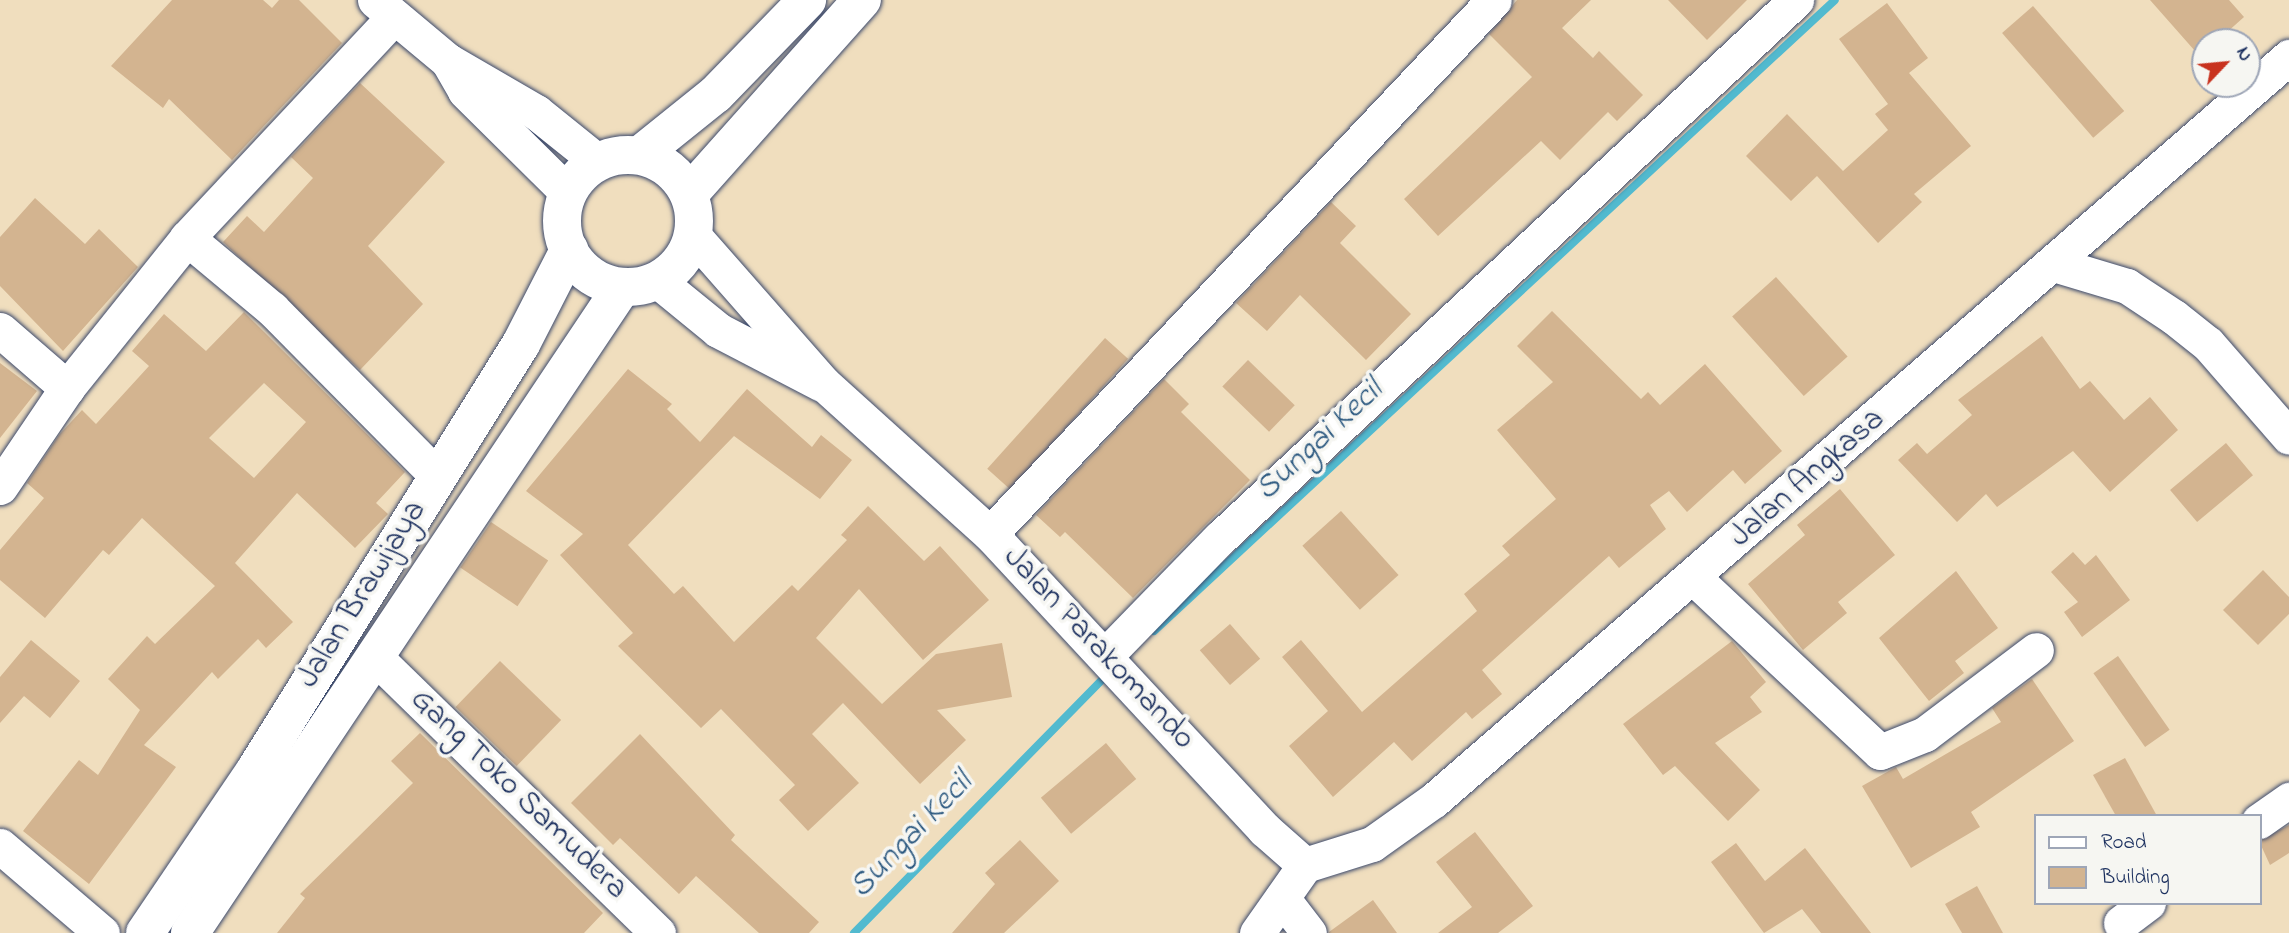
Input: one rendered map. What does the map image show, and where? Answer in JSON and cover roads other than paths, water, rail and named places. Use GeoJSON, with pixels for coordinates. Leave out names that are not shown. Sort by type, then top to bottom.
{"type":"FeatureCollection","features":[{"type":"Feature","properties":{"kind":"highway"},"geometry":{"type":"LineString","coordinates":[[640,155],[677,175],[689,194],[694,235],[681,261],[640,284],[600,281],[569,250],[562,231],[568,193],[597,161],[640,155],[716,94],[807,0]]}},
{"type":"Feature","properties":{"kind":"highway"},"geometry":{"type":"LineString","coordinates":[[689,194],[862,0]]}},
{"type":"Feature","properties":{"kind":"highway","name":"Jalan Brawijaya"},"geometry":{"type":"LineString","coordinates":[[145,933],[535,321],[569,250]]}},
{"type":"Feature","properties":{"kind":"highway","name":"Jalan Brawijaya"},"geometry":{"type":"LineString","coordinates":[[190,933],[376,658],[640,284]]}},
{"type":"Feature","properties":{"kind":"street"},"geometry":{"type":"LineString","coordinates":[[990,534],[1494,0]]}},
{"type":"Feature","properties":{"kind":"street"},"geometry":{"type":"LineString","coordinates":[[1116,664],[1219,539],[1796,0]]}},
{"type":"Feature","properties":{"kind":"street"},"geometry":{"type":"LineString","coordinates":[[0,487],[67,388],[187,237],[384,8],[448,61],[536,112],[597,161]]}},
{"type":"Feature","properties":{"kind":"street","name":"Jalan Angkasa"},"geometry":{"type":"LineString","coordinates":[[1305,865],[1361,849],[1402,824],[2057,265],[2289,58]]}},
{"type":"Feature","properties":{"kind":"street"},"geometry":{"type":"LineString","coordinates":[[448,61],[465,91],[568,193]]}},
{"type":"Feature","properties":{"kind":"street","name":"Jalan Parakomando"},"geometry":{"type":"LineString","coordinates":[[694,235],[824,384],[990,534],[1116,664],[1264,829],[1305,865]]}},
{"type":"Feature","properties":{"kind":"street"},"geometry":{"type":"LineString","coordinates":[[187,237],[272,309],[437,476]]}},
{"type":"Feature","properties":{"kind":"street"},"geometry":{"type":"LineString","coordinates":[[2057,265],[2127,286],[2174,317],[2208,344],[2289,437]]}},
{"type":"Feature","properties":{"kind":"street","name":"Jalan Parakomando"},"geometry":{"type":"LineString","coordinates":[[640,284],[718,330],[824,384]]}},
{"type":"Feature","properties":{"kind":"street"},"geometry":{"type":"LineString","coordinates":[[0,330],[67,388]]}},
{"type":"Feature","properties":{"kind":"street"},"geometry":{"type":"LineString","coordinates":[[1693,577],[1880,752],[1925,734],[2036,650]]}},
{"type":"Feature","properties":{"kind":"street","name":"Gang Toko Samudera"},"geometry":{"type":"LineString","coordinates":[[376,658],[658,933]]}},
{"type":"Feature","properties":{"kind":"street"},"geometry":{"type":"LineString","coordinates":[[2261,820],[2289,800]]}},
{"type":"Feature","properties":{"kind":"street"},"geometry":{"type":"LineString","coordinates":[[0,846],[102,933]]}},
{"type":"Feature","properties":{"kind":"street"},"geometry":{"type":"LineString","coordinates":[[1257,933],[1305,865]]}},
{"type":"Feature","properties":{"kind":"street"},"geometry":{"type":"LineString","coordinates":[[1282,898],[1308,933]]}},
{"type":"Feature","properties":{"kind":"waterway","name":"Sungai Kecil"},"geometry":{"type":"LineString","coordinates":[[1154,631],[1835,0]]}},
{"type":"Feature","properties":{"kind":"waterway","name":"Sungai Kecil"},"geometry":{"type":"LineString","coordinates":[[854,933],[1109,673]]}}]}
